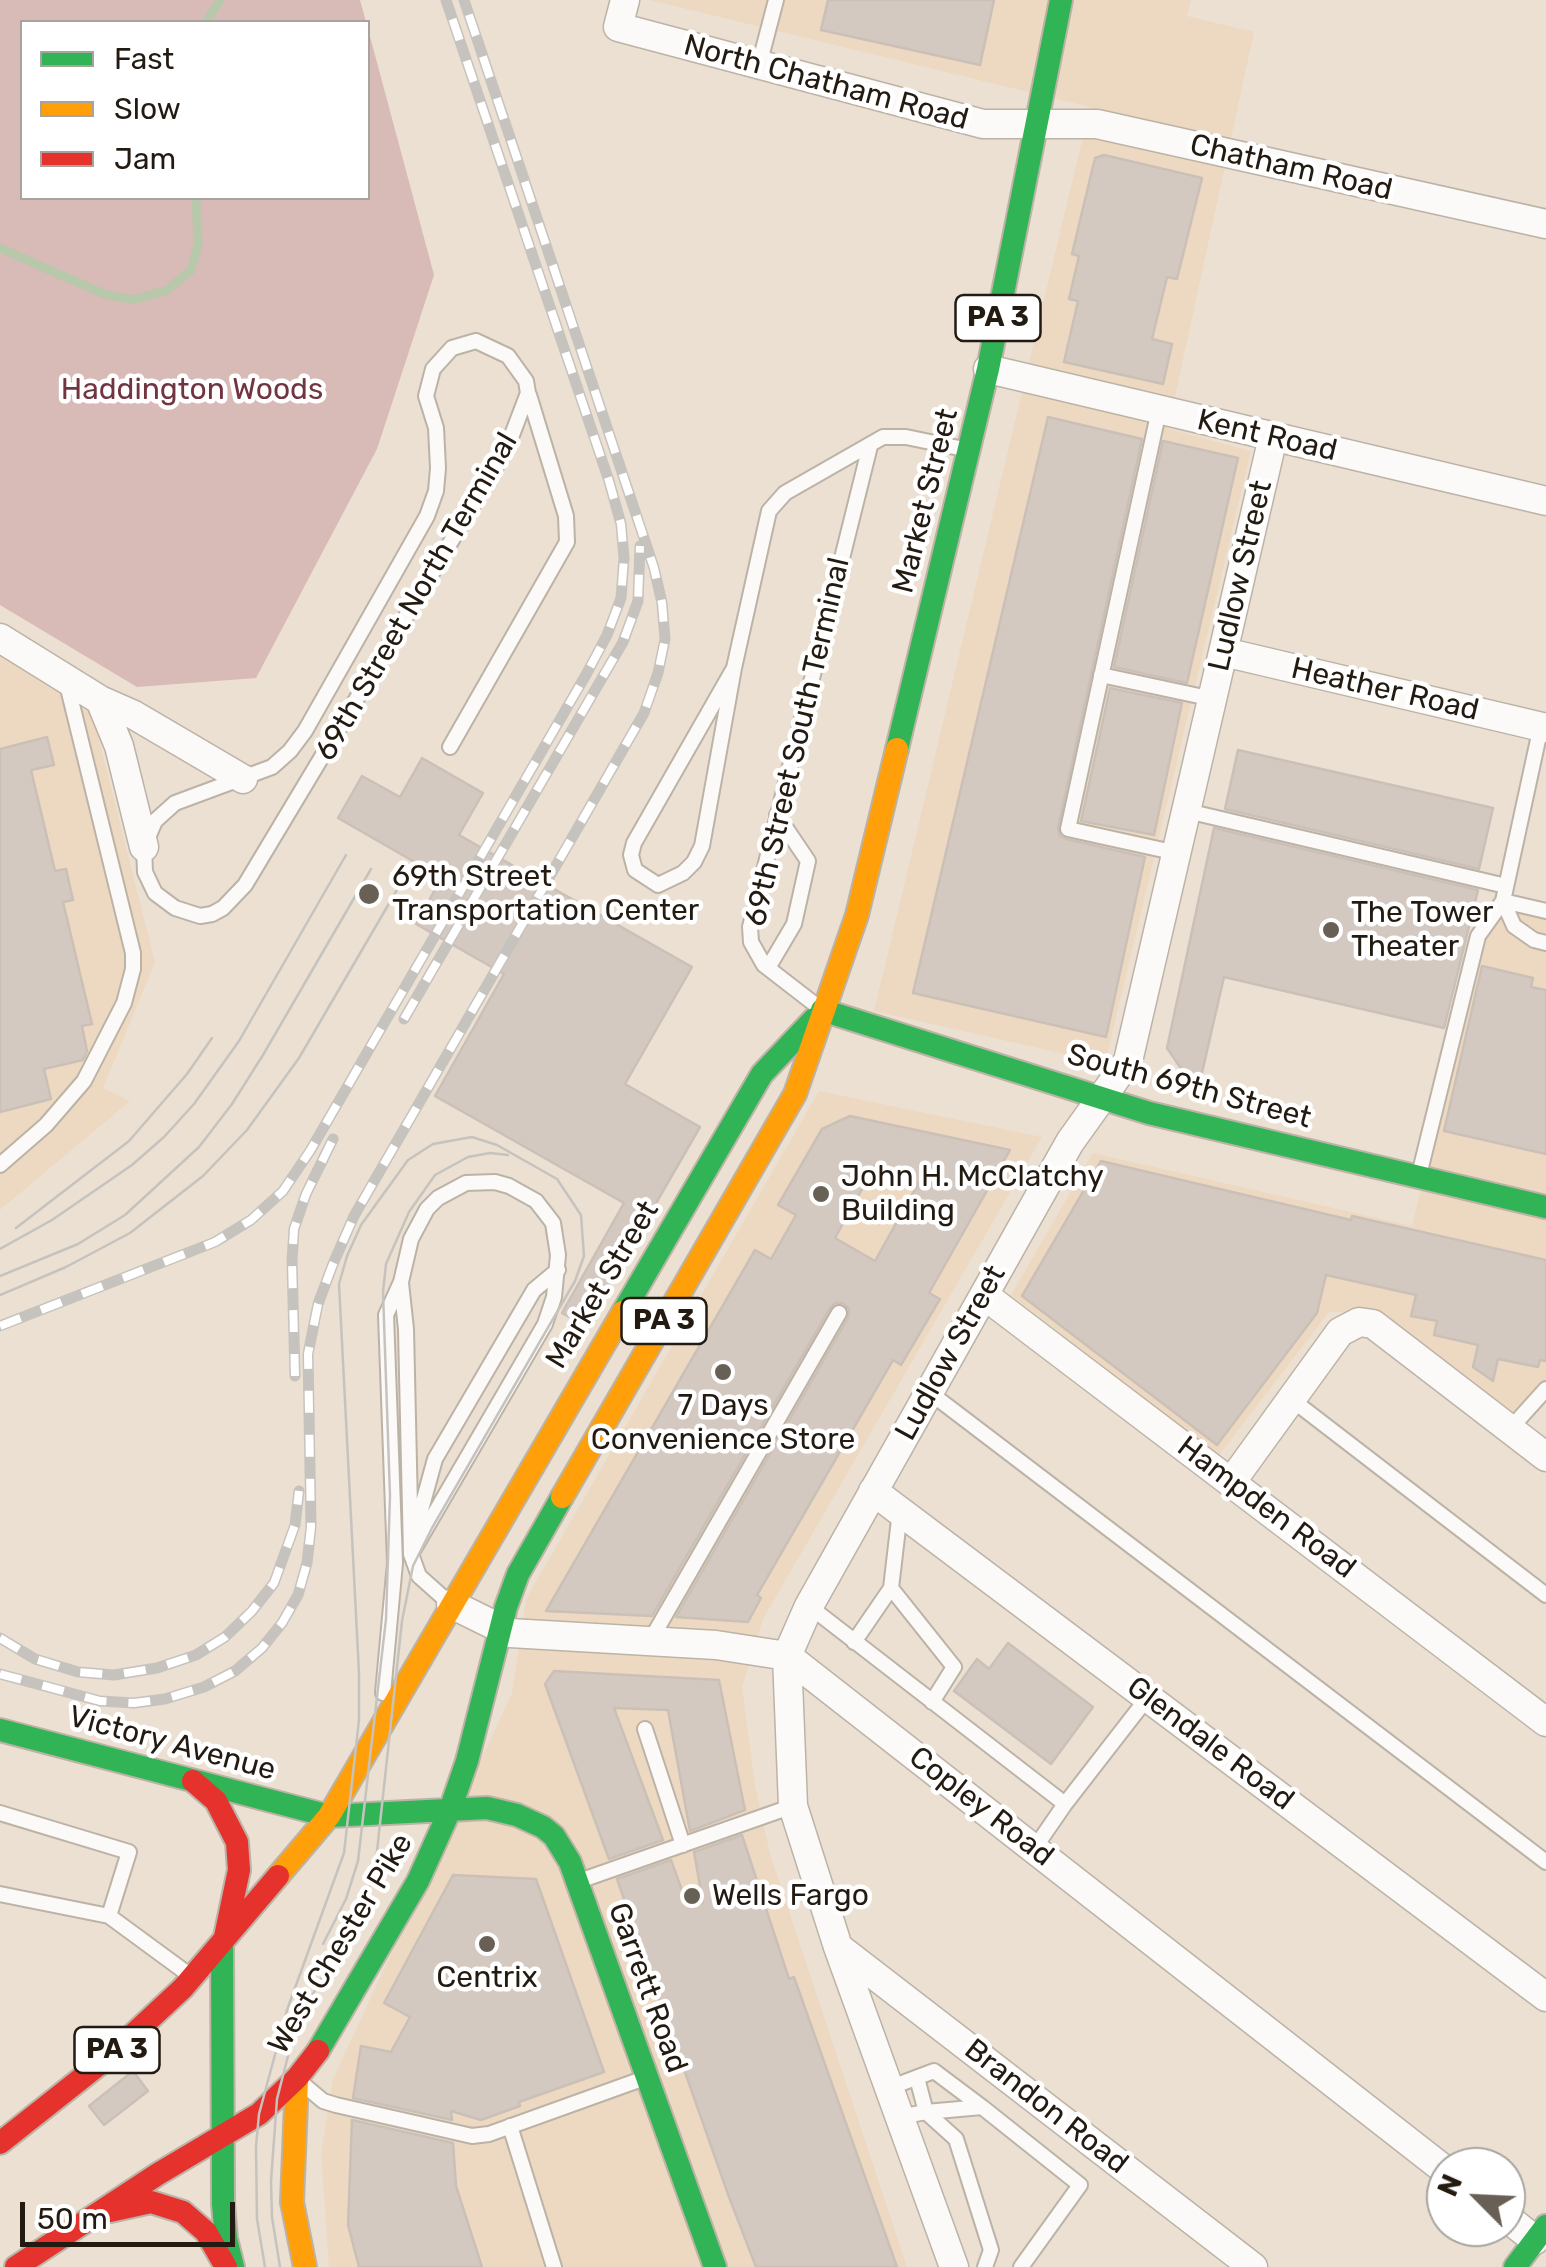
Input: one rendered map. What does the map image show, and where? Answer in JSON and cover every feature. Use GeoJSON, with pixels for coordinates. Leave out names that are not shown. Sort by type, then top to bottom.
{"type":"FeatureCollection","features":[{"type":"Feature","properties":{"kind":"main road","name":"Market Street"},"geometry":{"type":"LineString","coordinates":[[500,1630],[511,1590],[525,1561],[796,1094],[822,1010],[845,955],[988,369],[1061,0]]}},
{"type":"Feature","properties":{"kind":"main road","name":"Market Street"},"geometry":{"type":"LineString","coordinates":[[451,1604],[762,1074],[822,1010]]}},
{"type":"Feature","properties":{"kind":"main road","name":"South 69th Street"},"geometry":{"type":"LineString","coordinates":[[822,1010],[1148,1113],[1546,1206]]}},
{"type":"Feature","properties":{"kind":"main road","name":"PA 3"},"geometry":{"type":"LineString","coordinates":[[0,2143],[111,2055],[222,1945],[328,1816],[451,1604]]}},
{"type":"Feature","properties":{"kind":"main road","name":"West Chester Pike"},"geometry":{"type":"LineString","coordinates":[[16,2267],[158,2174],[259,2114],[297,2078],[336,2022],[418,1881],[468,1761],[500,1630]]}},
{"type":"Feature","properties":{"kind":"main road","name":"Victory Avenue"},"geometry":{"type":"LineString","coordinates":[[0,1730],[328,1816],[450,1810]]}},
{"type":"Feature","properties":{"kind":"main road"},"geometry":{"type":"LineString","coordinates":[[193,1781],[216,1800],[237,1842],[235,1900],[222,1945],[223,2204],[230,2267]]}},
{"type":"Feature","properties":{"kind":"main road","name":"Garrett Road"},"geometry":{"type":"LineString","coordinates":[[450,1810],[487,1808],[530,1820],[554,1836],[570,1862],[714,2267]]}},
{"type":"Feature","properties":{"kind":"main road"},"geometry":{"type":"LineString","coordinates":[[297,2078],[292,2202],[305,2267]]}},
{"type":"Feature","properties":{"kind":"main road"},"geometry":{"type":"LineString","coordinates":[[103,2213],[133,2204],[167,2205],[194,2220],[230,2267]]}},
{"type":"Feature","properties":{"kind":"main road"},"geometry":{"type":"LineString","coordinates":[[1515,2267],[1540,2233]]}},
{"type":"Feature","properties":{"kind":"street","name":"North Chatham Road"},"geometry":{"type":"LineString","coordinates":[[621,14],[759,65],[983,124],[1035,124]]}},
{"type":"Feature","properties":{"kind":"street","name":"Chatham Road"},"geometry":{"type":"LineString","coordinates":[[1035,124],[1097,124],[1546,224]]}},
{"type":"Feature","properties":{"kind":"street","name":"Kent Road"},"geometry":{"type":"LineString","coordinates":[[988,369],[1546,501]]}},
{"type":"Feature","properties":{"kind":"street","name":"Ludlow Street"},"geometry":{"type":"LineString","coordinates":[[954,2267],[913,2115],[889,2088],[793,1806],[787,1656],[809,1606],[1070,1142],[1128,1061],[1273,437]]}},
{"type":"Feature","properties":{"kind":"street"},"geometry":{"type":"LineString","coordinates":[[0,638],[100,700],[134,715],[243,779]]}},
{"type":"Feature","properties":{"kind":"street","name":"Heather Road"},"geometry":{"type":"LineString","coordinates":[[1224,652],[1544,727]]}},
{"type":"Feature","properties":{"kind":"street"},"geometry":{"type":"LineString","coordinates":[[100,700],[120,746],[144,847]]}},
{"type":"Feature","properties":{"kind":"street","name":"Hampden Road"},"geometry":{"type":"LineString","coordinates":[[984,1295],[1546,1722]]}},
{"type":"Feature","properties":{"kind":"street"},"geometry":{"type":"LineString","coordinates":[[1232,1481],[1340,1332],[1360,1322],[1373,1324],[1546,1457]]}},
{"type":"Feature","properties":{"kind":"street","name":"Glendale Road"},"geometry":{"type":"LineString","coordinates":[[874,1491],[1546,1997]]}},
{"type":"Feature","properties":{"kind":"street","name":"Copley Road"},"geometry":{"type":"LineString","coordinates":[[451,1604],[500,1630],[542,1636],[716,1645],[787,1656],[1426,2154]]}},
{"type":"Feature","properties":{"kind":"street","name":"Brandon Road"},"geometry":{"type":"LineString","coordinates":[[838,1947],[1253,2267]]}},
{"type":"Feature","properties":{"kind":"lane"},"geometry":{"type":"LineString","coordinates":[[759,65],[776,0]]}},
{"type":"Feature","properties":{"kind":"lane","name":"69th Street North Terminal"},"geometry":{"type":"LineString","coordinates":[[464,342],[492,346],[520,368],[528,393],[507,448],[245,886],[212,914],[200,916],[175,908],[149,884],[144,847],[155,821],[175,803],[272,767],[290,751],[428,516],[436,491],[439,450],[426,396],[428,382],[442,356],[464,342]]}},
{"type":"Feature","properties":{"kind":"lane"},"geometry":{"type":"LineString","coordinates":[[450,746],[567,542],[566,516],[528,393]]}},
{"type":"Feature","properties":{"kind":"lane"},"geometry":{"type":"LineString","coordinates":[[1159,410],[1068,828],[1177,853]]}},
{"type":"Feature","properties":{"kind":"lane"},"geometry":{"type":"LineString","coordinates":[[734,668],[634,842],[631,855],[635,870],[658,885],[683,874],[702,846],[734,668],[769,511],[785,494],[892,436],[969,450]]}},
{"type":"Feature","properties":{"kind":"lane","name":"69th Street South Terminal"},"geometry":{"type":"LineString","coordinates":[[822,1010],[768,968],[751,942],[750,927],[870,446]]}},
{"type":"Feature","properties":{"kind":"lane"},"geometry":{"type":"LineString","coordinates":[[1101,676],[1213,699]]}},
{"type":"Feature","properties":{"kind":"lane"},"geometry":{"type":"LineString","coordinates":[[0,1165],[64,1107],[84,1081],[124,1003],[133,969],[134,953],[66,679]]}},
{"type":"Feature","properties":{"kind":"lane"},"geometry":{"type":"LineString","coordinates":[[1419,1177],[1478,936],[1505,893],[1544,727]]}},
{"type":"Feature","properties":{"kind":"lane"},"geometry":{"type":"LineString","coordinates":[[1187,811],[1505,893],[1546,911]]}},
{"type":"Feature","properties":{"kind":"lane"},"geometry":{"type":"LineString","coordinates":[[768,968],[794,924],[808,861],[777,815]]}},
{"type":"Feature","properties":{"kind":"lane"},"geometry":{"type":"LineString","coordinates":[[1505,893],[1514,926],[1546,943]]}},
{"type":"Feature","properties":{"kind":"lane"},"geometry":{"type":"LineString","coordinates":[[379,1729],[396,1563],[386,1315],[401,1282],[411,1239],[427,1208],[450,1190],[480,1181],[509,1186],[547,1212],[557,1235],[554,1296],[544,1324],[411,1554]]}},
{"type":"Feature","properties":{"kind":"lane"},"geometry":{"type":"LineString","coordinates":[[411,1554],[434,1460],[534,1290],[558,1270]]}},
{"type":"Feature","properties":{"kind":"lane"},"geometry":{"type":"LineString","coordinates":[[401,1282],[406,1329],[411,1554],[413,1566],[425,1584],[451,1604]]}},
{"type":"Feature","properties":{"kind":"lane"},"geometry":{"type":"LineString","coordinates":[[650,1641],[840,1313]]}},
{"type":"Feature","properties":{"kind":"lane"},"geometry":{"type":"LineString","coordinates":[[1510,1430],[1546,1389]]}},
{"type":"Feature","properties":{"kind":"lane"},"geometry":{"type":"LineString","coordinates":[[929,1392],[1546,1862]]}},
{"type":"Feature","properties":{"kind":"lane"},"geometry":{"type":"LineString","coordinates":[[1291,1399],[1546,1595]]}},
{"type":"Feature","properties":{"kind":"lane"},"geometry":{"type":"LineString","coordinates":[[854,1642],[891,1588],[900,1511]]}},
{"type":"Feature","properties":{"kind":"lane"},"geometry":{"type":"LineString","coordinates":[[891,1588],[954,1667],[932,1702]]}},
{"type":"Feature","properties":{"kind":"lane"},"geometry":{"type":"LineString","coordinates":[[809,1606],[1065,1804]]}},
{"type":"Feature","properties":{"kind":"lane"},"geometry":{"type":"LineString","coordinates":[[1034,1849],[1148,1697]]}},
{"type":"Feature","properties":{"kind":"lane"},"geometry":{"type":"LineString","coordinates":[[646,1729],[683,1845]]}},
{"type":"Feature","properties":{"kind":"lane"},"geometry":{"type":"LineString","coordinates":[[577,1882],[793,1806]]}},
{"type":"Feature","properties":{"kind":"lane"},"geometry":{"type":"LineString","coordinates":[[0,1813],[129,1852],[109,1916]]}},
{"type":"Feature","properties":{"kind":"lane"},"geometry":{"type":"LineString","coordinates":[[0,1894],[109,1916],[192,1978]]}},
{"type":"Feature","properties":{"kind":"lane"},"geometry":{"type":"LineString","coordinates":[[889,2088],[934,2071],[1080,2185],[1021,2267]]}},
{"type":"Feature","properties":{"kind":"lane"},"geometry":{"type":"LineString","coordinates":[[297,2078],[323,2101],[336,2106],[455,2133],[489,2134],[647,2077]]}},
{"type":"Feature","properties":{"kind":"lane"},"geometry":{"type":"LineString","coordinates":[[913,2115],[916,2078]]}},
{"type":"Feature","properties":{"kind":"lane"},"geometry":{"type":"LineString","coordinates":[[913,2115],[982,2107]]}},
{"type":"Feature","properties":{"kind":"lane"},"geometry":{"type":"LineString","coordinates":[[913,2115],[956,2140],[991,2250],[985,2267]]}},
{"type":"Feature","properties":{"kind":"lane"},"geometry":{"type":"LineString","coordinates":[[510,2126],[554,2267]]}},
{"type":"Feature","properties":{"kind":"shaded area"},"geometry":{"type":"Polygon","coordinates":[[[650,0],[1191,0],[1187,16],[1254,32],[1168,429],[1251,451],[1105,1063],[874,1011],[1090,107],[650,0]]]}},
{"type":"Feature","properties":{"kind":"shaded area"},"geometry":{"type":"Polygon","coordinates":[[[0,630],[87,692],[155,962],[103,1088],[130,1101],[0,1210],[0,630]]]}},
{"type":"Feature","properties":{"kind":"shaded area"},"geometry":{"type":"Polygon","coordinates":[[[1489,906],[1546,919],[1546,1380],[1512,1415],[1380,1312],[1329,1312],[1219,1455],[1011,1295],[1093,1153],[1412,1226],[1489,906]]]}},
{"type":"Feature","properties":{"kind":"shaded area"},"geometry":{"type":"Polygon","coordinates":[[[819,1091],[1042,1137],[763,1619],[742,1687],[755,1785],[770,1854],[907,2267],[329,2267],[321,2153],[333,2079],[512,1693],[526,1599],[819,1091]]]}},
{"type":"Feature","properties":{"kind":"green space","name":"Haddington Woods"},"geometry":{"type":"Polygon","coordinates":[[[0,0],[360,0],[365,20],[20,20],[20,200],[370,200],[370,36],[434,275],[377,449],[256,678],[137,687],[0,605],[0,0]]]}},
{"type":"Feature","properties":{"kind":"building"},"geometry":{"type":"Polygon","coordinates":[[[828,0],[994,0],[980,65],[821,30],[828,0]]]}},
{"type":"Feature","properties":{"kind":"building"},"geometry":{"type":"Polygon","coordinates":[[[1104,155],[1202,178],[1177,279],[1167,277],[1152,339],[1172,344],[1163,384],[1064,362],[1078,301],[1069,299],[1079,256],[1072,254],[1095,158],[1104,155]]]}},
{"type":"Feature","properties":{"kind":"building"},"geometry":{"type":"Polygon","coordinates":[[[1048,417],[1142,439],[1058,828],[1060,836],[1066,839],[1145,857],[1106,1037],[913,993],[1048,417]]]}},
{"type":"Feature","properties":{"kind":"building"},"geometry":{"type":"Polygon","coordinates":[[[1163,441],[1238,458],[1187,683],[1114,667],[1163,441]]]}},
{"type":"Feature","properties":{"kind":"building"},"geometry":{"type":"Polygon","coordinates":[[[1110,688],[1182,703],[1154,835],[1081,821],[1110,688]]]}},
{"type":"Feature","properties":{"kind":"building"},"geometry":{"type":"Polygon","coordinates":[[[47,737],[54,765],[31,770],[55,871],[66,869],[73,900],[63,902],[92,1024],[82,1026],[87,1051],[83,1060],[44,1069],[51,1099],[0,1112],[0,749],[47,737]]]}},
{"type":"Feature","properties":{"kind":"building"},"geometry":{"type":"Polygon","coordinates":[[[1238,750],[1493,808],[1479,869],[1225,809],[1238,750]]]}},
{"type":"Feature","properties":{"kind":"building","name":"69th Street Transportation Center"},"geometry":{"type":"Polygon","coordinates":[[[422,758],[483,793],[459,835],[692,967],[625,1084],[700,1127],[585,1326],[562,1313],[624,1203],[435,1096],[504,974],[416,924],[437,886],[420,877],[425,868],[338,818],[362,776],[400,797],[422,758]]]}},
{"type":"Feature","properties":{"kind":"building","name":"The Tower Theater"},"geometry":{"type":"Polygon","coordinates":[[[1214,828],[1478,890],[1444,1028],[1224,977],[1201,1077],[1184,1073],[1167,1048],[1214,828]]]}},
{"type":"Feature","properties":{"kind":"building"},"geometry":{"type":"Polygon","coordinates":[[[1482,966],[1533,978],[1531,987],[1546,990],[1546,1154],[1444,1131],[1482,966]]]}},
{"type":"Feature","properties":{"kind":"building"},"geometry":{"type":"Polygon","coordinates":[[[850,1116],[1010,1150],[929,1293],[940,1299],[901,1365],[893,1360],[757,1595],[761,1598],[748,1622],[676,1617],[848,1318],[849,1309],[843,1303],[830,1308],[652,1616],[546,1611],[755,1250],[771,1259],[796,1215],[778,1205],[822,1129],[850,1116]],[[877,1162],[835,1238],[875,1261],[918,1184],[877,1162]]]}},
{"type":"Feature","properties":{"kind":"building"},"geometry":{"type":"Polygon","coordinates":[[[1101,1161],[1351,1220],[1352,1216],[1546,1260],[1546,1361],[1540,1360],[1538,1367],[1498,1359],[1493,1381],[1473,1367],[1478,1345],[1434,1335],[1437,1321],[1411,1316],[1416,1295],[1326,1275],[1317,1313],[1217,1445],[1022,1296],[1101,1161]]]}},
{"type":"Feature","properties":{"kind":"building"},"geometry":{"type":"Polygon","coordinates":[[[1008,1643],[1093,1707],[1051,1764],[954,1691],[977,1659],[989,1669],[1008,1643]]]}},
{"type":"Feature","properties":{"kind":"building"},"geometry":{"type":"Polygon","coordinates":[[[554,1671],[719,1680],[745,1810],[690,1831],[668,1710],[614,1708],[663,1840],[609,1859],[545,1684],[554,1671]]]}},
{"type":"Feature","properties":{"kind":"building"},"geometry":{"type":"Polygon","coordinates":[[[742,1835],[789,1979],[794,1977],[897,2267],[756,2267],[729,2197],[617,1879],[671,1860],[688,1907],[703,1903],[694,1852],[742,1835]]]}},
{"type":"Feature","properties":{"kind":"building","name":"Centrix"},"geometry":{"type":"Polygon","coordinates":[[[453,1875],[536,1879],[604,2072],[481,2120],[451,2111],[452,2120],[353,2098],[361,2046],[391,2052],[410,2017],[384,2003],[453,1875]]]}},
{"type":"Feature","properties":{"kind":"building"},"geometry":{"type":"Polygon","coordinates":[[[133,2071],[148,2091],[104,2125],[89,2106],[133,2071]]]}},
{"type":"Feature","properties":{"kind":"building"},"geometry":{"type":"Polygon","coordinates":[[[352,2120],[453,2143],[456,2186],[482,2267],[359,2267],[348,2225],[352,2120]]]}},
{"type":"Feature","properties":{"kind":"waterway"},"geometry":{"type":"LineString","coordinates":[[207,20],[220,0]]}},
{"type":"Feature","properties":{"kind":"waterway"},"geometry":{"type":"LineString","coordinates":[[0,248],[104,294],[134,300],[167,290],[191,270],[198,245],[196,200]]}},
{"type":"Feature","properties":{"kind":"tram line"},"geometry":{"type":"LineString","coordinates":[[0,1249],[52,1220],[132,1165],[194,1104],[239,1041],[346,855]]}},
{"type":"Feature","properties":{"kind":"tram line"},"geometry":{"type":"LineString","coordinates":[[0,1276],[78,1244],[125,1215],[199,1147],[263,1055],[371,869]]}},
{"type":"Feature","properties":{"kind":"tram line"},"geometry":{"type":"LineString","coordinates":[[0,1295],[66,1267],[130,1233],[203,1176],[247,1130],[299,1058],[401,883]]}},
{"type":"Feature","properties":{"kind":"tram line"},"geometry":{"type":"LineString","coordinates":[[16,1228],[129,1141],[187,1074],[212,1038]]}},
{"type":"Feature","properties":{"kind":"tram line"},"geometry":{"type":"LineString","coordinates":[[265,2267],[257,2219],[259,2114],[287,2010],[344,1853],[359,1720],[339,1284],[361,1225],[408,1160],[433,1144],[472,1137],[497,1145],[557,1179],[581,1215],[584,1256],[575,1281],[413,1566],[402,1621],[370,1886],[304,2011],[277,2099],[271,2181],[280,2267]]}},
{"type":"Feature","properties":{"kind":"tram line"},"geometry":{"type":"LineString","coordinates":[[323,1944],[346,1899],[358,1861],[386,1619],[390,1496],[383,1292],[386,1264],[409,1212],[435,1175],[468,1157],[508,1155]]}},
{"type":"Feature","properties":{"kind":"railway"},"geometry":{"type":"LineString","coordinates":[[0,1326],[215,1242],[251,1220],[283,1191],[310,1151],[587,673],[621,598],[621,524],[609,481],[446,0]]}},
{"type":"Feature","properties":{"kind":"railway"},"geometry":{"type":"LineString","coordinates":[[0,1674],[100,1701],[134,1703],[165,1699],[204,1687],[235,1671],[262,1648],[282,1623],[298,1595],[307,1563],[311,1527],[308,1354],[318,1304],[333,1264],[354,1216],[644,713],[658,673],[665,639],[654,568],[464,0]]}},
{"type":"Feature","properties":{"kind":"railway"},"geometry":{"type":"LineString","coordinates":[[404,1019],[623,642],[638,601],[640,546]]}},
{"type":"Feature","properties":{"kind":"railway"},"geometry":{"type":"LineString","coordinates":[[295,1376],[294,1229],[333,1139]]}},
{"type":"Feature","properties":{"kind":"railway"},"geometry":{"type":"LineString","coordinates":[[0,1638],[35,1659],[78,1672],[114,1675],[157,1668],[196,1655],[225,1637],[274,1583],[295,1525],[299,1491]]}},
{"type":"Feature","properties":{"kind":"traffic: fast"},"geometry":{"type":"LineString","coordinates":[[897,749],[988,369],[1061,0]]}},
{"type":"Feature","properties":{"kind":"traffic: fast"},"geometry":{"type":"LineString","coordinates":[[822,1010],[1149,1113],[1546,1207]]}},
{"type":"Feature","properties":{"kind":"traffic: fast"},"geometry":{"type":"LineString","coordinates":[[623,1312],[762,1074],[814,1019]]}},
{"type":"Feature","properties":{"kind":"traffic: fast"},"geometry":{"type":"LineString","coordinates":[[318,2051],[418,1881],[450,1810],[467,1761],[506,1607],[518,1574],[562,1497]]}},
{"type":"Feature","properties":{"kind":"traffic: fast"},"geometry":{"type":"LineString","coordinates":[[0,1730],[329,1816],[487,1808],[517,1815],[543,1827],[554,1836],[570,1862],[715,2267]]}},
{"type":"Feature","properties":{"kind":"traffic: fast"},"geometry":{"type":"LineString","coordinates":[[222,1945],[223,2204],[233,2267]]}},
{"type":"Feature","properties":{"kind":"traffic: fast"},"geometry":{"type":"LineString","coordinates":[[1515,2267],[1546,2226]]}},
{"type":"Feature","properties":{"kind":"traffic: slow"},"geometry":{"type":"LineString","coordinates":[[562,1497],[795,1094],[857,915],[897,749]]}},
{"type":"Feature","properties":{"kind":"traffic: slow"},"geometry":{"type":"LineString","coordinates":[[278,1876],[329,1816],[623,1312]]}},
{"type":"Feature","properties":{"kind":"traffic: slow"},"geometry":{"type":"LineString","coordinates":[[297,2078],[292,2202],[305,2267]]}},
{"type":"Feature","properties":{"kind":"traffic: jam"},"geometry":{"type":"LineString","coordinates":[[193,1781],[216,1801],[237,1842],[239,1870],[225,1937]]}},
{"type":"Feature","properties":{"kind":"traffic: jam"},"geometry":{"type":"LineString","coordinates":[[0,2143],[111,2055],[183,1988],[278,1876]]}},
{"type":"Feature","properties":{"kind":"traffic: jam"},"geometry":{"type":"LineString","coordinates":[[16,2267],[158,2174],[259,2114],[297,2078],[318,2051]]}},
{"type":"Feature","properties":{"kind":"traffic: jam"},"geometry":{"type":"LineString","coordinates":[[110,2211],[151,2202],[183,2212],[206,2232],[226,2267]]}},
{"type":"Feature","properties":{"kind":"place","name":"69th Street Transportation Center"},"geometry":{"type":"Point","coordinates":[369,894]}},
{"type":"Feature","properties":{"kind":"place","name":"The Tower Theater"},"geometry":{"type":"Point","coordinates":[1331,930]}},
{"type":"Feature","properties":{"kind":"place","name":"John H. McClatchy Building"},"geometry":{"type":"Point","coordinates":[821,1194]}},
{"type":"Feature","properties":{"kind":"place","name":"7 Days Convenience Store"},"geometry":{"type":"Point","coordinates":[723,1372]}},
{"type":"Feature","properties":{"kind":"place","name":"Wells Fargo"},"geometry":{"type":"Point","coordinates":[692,1896]}},
{"type":"Feature","properties":{"kind":"place","name":"Centrix"},"geometry":{"type":"Point","coordinates":[487,1944]}}]}
